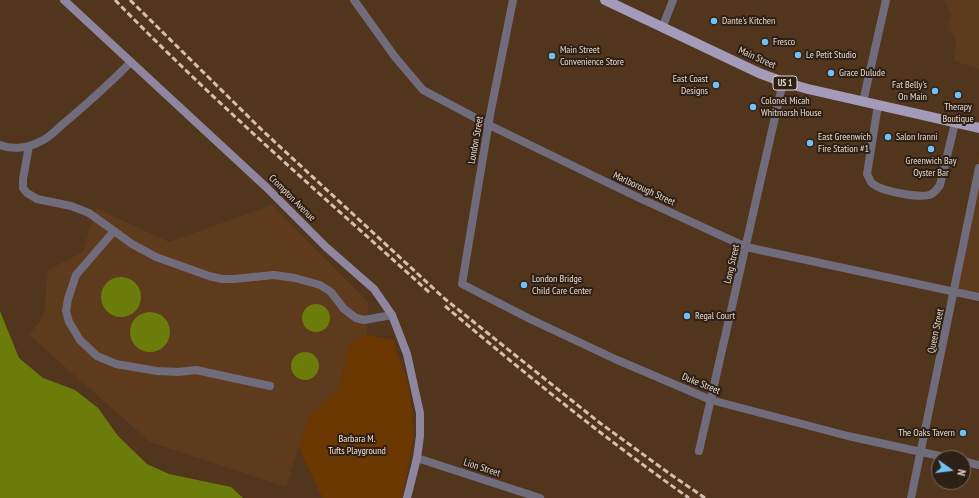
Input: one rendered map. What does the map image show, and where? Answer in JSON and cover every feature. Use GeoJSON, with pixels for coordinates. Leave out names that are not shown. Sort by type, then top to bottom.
{"type":"FeatureCollection","features":[{"type":"Feature","properties":{"kind":"main road","name":"Main Street"},"geometry":{"type":"LineString","coordinates":[[605,0],[663,26],[759,73],[783,82],[979,128]]}},
{"type":"Feature","properties":{"kind":"street","name":"Crompton Avenue"},"geometry":{"type":"LineString","coordinates":[[64,0],[266,187],[326,247],[374,288],[392,315],[407,354],[420,413],[420,436],[417,458],[408,498]]}},
{"type":"Feature","properties":{"kind":"street","name":"Marlborough Street"},"geometry":{"type":"LineString","coordinates":[[354,0],[395,57],[423,90],[635,196],[746,247],[979,297]]}},
{"type":"Feature","properties":{"kind":"street","name":"London Street"},"geometry":{"type":"LineString","coordinates":[[462,284],[489,124],[513,0]]}},
{"type":"Feature","properties":{"kind":"street"},"geometry":{"type":"LineString","coordinates":[[663,26],[673,0]]}},
{"type":"Feature","properties":{"kind":"street"},"geometry":{"type":"LineString","coordinates":[[863,102],[886,0]]}},
{"type":"Feature","properties":{"kind":"street"},"geometry":{"type":"LineString","coordinates":[[0,145],[7,148],[29,146],[43,141],[131,62]]}},
{"type":"Feature","properties":{"kind":"street","name":"Long Street"},"geometry":{"type":"LineString","coordinates":[[700,451],[783,82]]}},
{"type":"Feature","properties":{"kind":"street"},"geometry":{"type":"LineString","coordinates":[[878,105],[867,174],[872,183],[883,189],[900,194],[929,195],[935,191],[940,184],[955,123]]}},
{"type":"Feature","properties":{"kind":"street"},"geometry":{"type":"LineString","coordinates":[[29,146],[24,179],[24,188],[27,194],[37,199],[71,206],[89,213],[132,244],[156,257],[209,276],[222,279],[274,275],[295,278],[320,285],[331,292],[344,310],[356,318],[364,320],[392,315]]}},
{"type":"Feature","properties":{"kind":"street","name":"Queen Street"},"geometry":{"type":"LineString","coordinates":[[911,498],[979,168]]}},
{"type":"Feature","properties":{"kind":"street"},"geometry":{"type":"LineString","coordinates":[[114,231],[76,275],[68,299],[66,311],[69,322],[80,340],[97,356],[116,364],[157,371],[178,372],[196,370],[270,386]]}},
{"type":"Feature","properties":{"kind":"street","name":"Duke Street"},"geometry":{"type":"LineString","coordinates":[[462,284],[615,359],[711,400],[848,436],[931,454]]}},
{"type":"Feature","properties":{"kind":"street","name":"Lion Street"},"geometry":{"type":"LineString","coordinates":[[417,458],[540,498]]}},
{"type":"Feature","properties":{"kind":"shaded area"},"geometry":{"type":"Polygon","coordinates":[[[946,0],[979,0],[979,69],[954,61],[956,40],[947,28],[951,14],[945,2],[946,0]]]}},
{"type":"Feature","properties":{"kind":"shaded area"},"geometry":{"type":"Polygon","coordinates":[[[979,154],[979,296],[954,287],[979,154]]]}},
{"type":"Feature","properties":{"kind":"shaded area"},"geometry":{"type":"Polygon","coordinates":[[[272,205],[368,302],[367,335],[350,343],[339,389],[309,417],[286,487],[150,442],[29,335],[44,315],[48,270],[83,252],[96,208],[169,242],[272,205]]]}},
{"type":"Feature","properties":{"kind":"shaded area"},"geometry":{"type":"Polygon","coordinates":[[[121,277],[129,279],[135,283],[139,289],[141,297],[139,305],[135,311],[129,315],[121,317],[113,315],[107,311],[103,305],[101,297],[103,289],[107,283],[113,279],[121,277]]]}},
{"type":"Feature","properties":{"kind":"shaded area"},"geometry":{"type":"Polygon","coordinates":[[[316,304],[326,308],[330,318],[326,328],[316,332],[306,328],[302,318],[306,308],[316,304]]]}},
{"type":"Feature","properties":{"kind":"shaded area"},"geometry":{"type":"Polygon","coordinates":[[[0,311],[19,358],[43,378],[75,390],[98,408],[118,436],[147,464],[169,474],[231,487],[243,498],[0,498],[0,311]]]}},
{"type":"Feature","properties":{"kind":"shaded area"},"geometry":{"type":"Polygon","coordinates":[[[150,312],[158,314],[164,318],[168,324],[170,332],[168,340],[164,346],[158,350],[150,352],[142,350],[136,346],[132,340],[130,332],[132,324],[136,318],[142,314],[150,312]]]}},
{"type":"Feature","properties":{"kind":"shaded area"},"geometry":{"type":"Polygon","coordinates":[[[305,352],[315,356],[319,366],[315,376],[305,380],[295,376],[291,366],[295,356],[305,352]]]}},
{"type":"Feature","properties":{"kind":"green space","name":"Barbara M. Tufts Playground"},"geometry":{"type":"Polygon","coordinates":[[[367,335],[393,340],[409,387],[414,435],[402,498],[323,498],[299,447],[309,417],[339,389],[350,343],[367,335]]]}},
{"type":"Feature","properties":{"kind":"railway"},"geometry":{"type":"LineString","coordinates":[[115,0],[231,113],[431,294]]}},
{"type":"Feature","properties":{"kind":"railway"},"geometry":{"type":"LineString","coordinates":[[130,0],[264,132],[445,299],[600,423],[705,498]]}},
{"type":"Feature","properties":{"kind":"railway"},"geometry":{"type":"LineString","coordinates":[[445,306],[565,405],[689,498]]}},
{"type":"Feature","properties":{"kind":"place","name":"Dante's Kitchen"},"geometry":{"type":"Point","coordinates":[714,21]}},
{"type":"Feature","properties":{"kind":"place","name":"Fresco"},"geometry":{"type":"Point","coordinates":[765,42]}},
{"type":"Feature","properties":{"kind":"place","name":"Le Petit Studio"},"geometry":{"type":"Point","coordinates":[798,55]}},
{"type":"Feature","properties":{"kind":"place","name":"Main Street Convenience Store"},"geometry":{"type":"Point","coordinates":[552,56]}},
{"type":"Feature","properties":{"kind":"place","name":"Grace Dulude"},"geometry":{"type":"Point","coordinates":[831,73]}},
{"type":"Feature","properties":{"kind":"place","name":"East Coast Designs"},"geometry":{"type":"Point","coordinates":[716,85]}},
{"type":"Feature","properties":{"kind":"place","name":"Fat Belly's On Main"},"geometry":{"type":"Point","coordinates":[935,91]}},
{"type":"Feature","properties":{"kind":"place","name":"Therapy Boutique"},"geometry":{"type":"Point","coordinates":[958,95]}},
{"type":"Feature","properties":{"kind":"place","name":"Colonel Micah Whitmarsh House"},"geometry":{"type":"Point","coordinates":[753,107]}},
{"type":"Feature","properties":{"kind":"place","name":"Salon Iranni"},"geometry":{"type":"Point","coordinates":[888,137]}},
{"type":"Feature","properties":{"kind":"place","name":"East Greenwich Fire Station #1"},"geometry":{"type":"Point","coordinates":[810,143]}},
{"type":"Feature","properties":{"kind":"place","name":"Greenwich Bay Oyster Bar"},"geometry":{"type":"Point","coordinates":[931,149]}},
{"type":"Feature","properties":{"kind":"place","name":"London Bridge Child Care Center"},"geometry":{"type":"Point","coordinates":[524,285]}},
{"type":"Feature","properties":{"kind":"place","name":"Regal Court"},"geometry":{"type":"Point","coordinates":[687,316]}},
{"type":"Feature","properties":{"kind":"place","name":"The Oaks Tavern"},"geometry":{"type":"Point","coordinates":[963,433]}}]}
